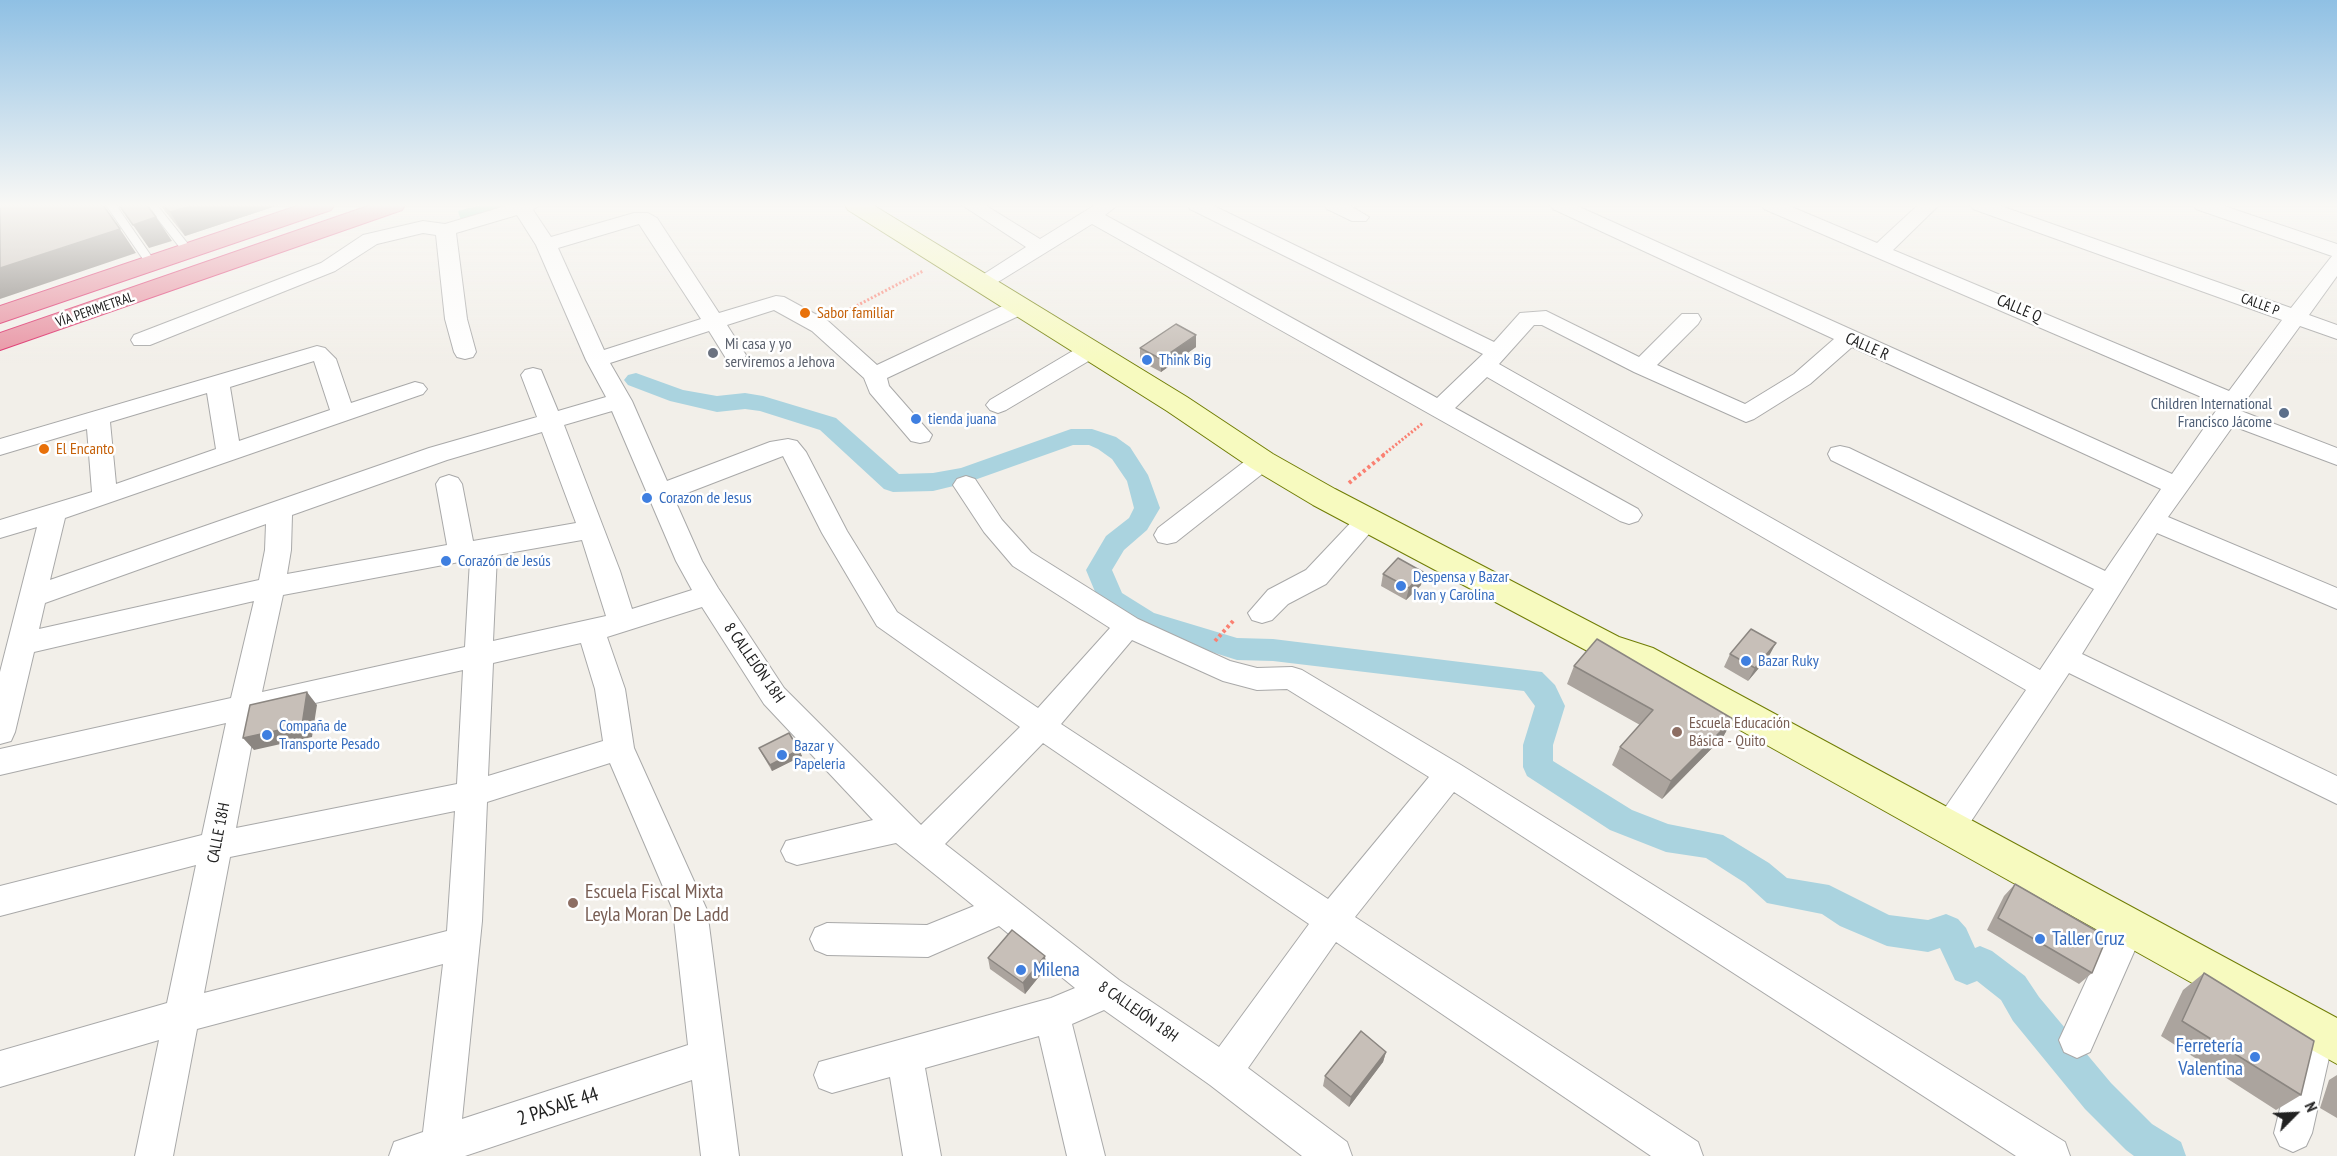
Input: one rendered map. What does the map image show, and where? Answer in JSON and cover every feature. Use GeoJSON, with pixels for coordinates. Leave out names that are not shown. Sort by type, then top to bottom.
{"type":"FeatureCollection","features":[{"type":"Feature","properties":{"kind":"highway","name":"VÍA PERIMETRAL"},"geometry":{"type":"LineString","coordinates":[[0,315],[163,259]]}},
{"type":"Feature","properties":{"kind":"highway","name":"VÍA PERIMETRAL"},"geometry":{"type":"LineString","coordinates":[[0,345],[240,259]]}},
{"type":"Feature","properties":{"kind":"street"},"geometry":{"type":"LineString","coordinates":[[142,340],[328,267],[340,259]]}},
{"type":"Feature","properties":{"kind":"street"},"geometry":{"type":"LineString","coordinates":[[449,259],[456,319],[465,352]]}},
{"type":"Feature","properties":{"kind":"street","name":"8 CALLEJÓN 18H"},"geometry":{"type":"LineString","coordinates":[[552,259],[597,360],[620,401],[662,493],[689,561],[708,595],[774,696],[912,836],[1107,992],[1223,1072],[1334,1156]]}},
{"type":"Feature","properties":{"kind":"street"},"geometry":{"type":"LineString","coordinates":[[674,259],[735,355]]}},
{"type":"Feature","properties":{"kind":"street"},"geometry":{"type":"LineString","coordinates":[[959,259],[1182,400],[1262,461],[1367,521],[1607,646],[1641,658],[2327,1037],[2293,1133]]}},
{"type":"Feature","properties":{"kind":"street"},"geometry":{"type":"LineString","coordinates":[[991,278],[1023,259]]}},
{"type":"Feature","properties":{"kind":"street"},"geometry":{"type":"LineString","coordinates":[[1183,259],[1439,409],[1629,515]]}},
{"type":"Feature","properties":{"kind":"street"},"geometry":{"type":"LineString","coordinates":[[1300,259],[1491,359],[2045,687]]}},
{"type":"Feature","properties":{"kind":"street","name":"CALLE R"},"geometry":{"type":"LineString","coordinates":[[1677,259],[2176,486]]}},
{"type":"Feature","properties":{"kind":"street","name":"CALLE Q"},"geometry":{"type":"LineString","coordinates":[[1901,259],[2337,457]]}},
{"type":"Feature","properties":{"kind":"street","name":"CALLE P"},"geometry":{"type":"LineString","coordinates":[[2131,259],[2337,332]]}},
{"type":"Feature","properties":{"kind":"street"},"geometry":{"type":"LineString","coordinates":[[945,260],[1089,351],[1611,634],[1641,658]]}},
{"type":"Feature","properties":{"kind":"street"},"geometry":{"type":"LineString","coordinates":[[1949,828],[2045,687],[2152,520],[2294,317],[2337,261]]}},
{"type":"Feature","properties":{"kind":"street"},"geometry":{"type":"LineString","coordinates":[[597,360],[776,302],[820,326],[874,375],[878,388],[920,435]]}},
{"type":"Feature","properties":{"kind":"street"},"geometry":{"type":"LineString","coordinates":[[874,375],[1019,307]]}},
{"type":"Feature","properties":{"kind":"street"},"geometry":{"type":"LineString","coordinates":[[1439,409],[1491,359],[1528,318],[1546,318],[1642,367],[1746,414],[1802,379],[1848,338]]}},
{"type":"Feature","properties":{"kind":"street"},"geometry":{"type":"LineString","coordinates":[[1642,367],[1690,319]]}},
{"type":"Feature","properties":{"kind":"street"},"geometry":{"type":"LineString","coordinates":[[998,405],[1089,351]]}},
{"type":"Feature","properties":{"kind":"street"},"geometry":{"type":"LineString","coordinates":[[0,447],[317,353],[325,359],[343,414]]}},
{"type":"Feature","properties":{"kind":"street"},"geometry":{"type":"LineString","coordinates":[[533,375],[591,529],[607,626],[610,689],[619,748],[690,910],[720,1156]]}},
{"type":"Feature","properties":{"kind":"street"},"geometry":{"type":"LineString","coordinates":[[217,381],[229,453]]}},
{"type":"Feature","properties":{"kind":"street"},"geometry":{"type":"LineString","coordinates":[[0,529],[105,497],[415,389]]}},
{"type":"Feature","properties":{"kind":"street"},"geometry":{"type":"LineString","coordinates":[[33,597],[438,454],[620,401]]}},
{"type":"Feature","properties":{"kind":"street"},"geometry":{"type":"LineString","coordinates":[[98,418],[105,497]]}},
{"type":"Feature","properties":{"kind":"street"},"geometry":{"type":"LineString","coordinates":[[662,493],[779,448],[788,447],[794,452],[835,533],[887,619],[1041,726],[1684,1156]]}},
{"type":"Feature","properties":{"kind":"street"},"geometry":{"type":"LineString","coordinates":[[1840,454],[2110,585]]}},
{"type":"Feature","properties":{"kind":"street"},"geometry":{"type":"LineString","coordinates":[[1167,536],[1262,461]]}},
{"type":"Feature","properties":{"kind":"street"},"geometry":{"type":"LineString","coordinates":[[424,1151],[462,943],[478,656],[473,551],[449,483]]}},
{"type":"Feature","properties":{"kind":"street"},"geometry":{"type":"LineString","coordinates":[[966,485],[993,526],[1022,559],[1128,626],[1222,670],[1257,679],[1292,678],[1450,774],[2051,1156]]}},
{"type":"Feature","properties":{"kind":"street","name":"CALLE 18H"},"geometry":{"type":"LineString","coordinates":[[154,1156],[244,708],[272,587],[278,550],[279,511]]}},
{"type":"Feature","properties":{"kind":"street"},"geometry":{"type":"LineString","coordinates":[[0,732],[24,643],[53,513]]}},
{"type":"Feature","properties":{"kind":"street"},"geometry":{"type":"LineString","coordinates":[[2152,520],[2337,600]]}},
{"type":"Feature","properties":{"kind":"street"},"geometry":{"type":"LineString","coordinates":[[1262,613],[1278,597],[1316,577],[1367,521]]}},
{"type":"Feature","properties":{"kind":"street"},"geometry":{"type":"LineString","coordinates":[[24,643],[272,587],[591,529]]}},
{"type":"Feature","properties":{"kind":"street"},"geometry":{"type":"LineString","coordinates":[[0,762],[607,626],[708,595]]}},
{"type":"Feature","properties":{"kind":"street"},"geometry":{"type":"LineString","coordinates":[[797,851],[912,836],[1041,726],[1128,626]]}},
{"type":"Feature","properties":{"kind":"street"},"geometry":{"type":"LineString","coordinates":[[2064,658],[2337,791]]}},
{"type":"Feature","properties":{"kind":"street"},"geometry":{"type":"LineString","coordinates":[[0,901],[216,846],[471,794],[619,748]]}},
{"type":"Feature","properties":{"kind":"street"},"geometry":{"type":"LineString","coordinates":[[1223,1072],[1332,920],[1450,774]]}},
{"type":"Feature","properties":{"kind":"street"},"geometry":{"type":"LineString","coordinates":[[827,939],[928,941],[1003,909]]}},
{"type":"Feature","properties":{"kind":"street"},"geometry":{"type":"LineString","coordinates":[[2077,1040],[2128,927]]}},
{"type":"Feature","properties":{"kind":"street"},"geometry":{"type":"LineString","coordinates":[[0,1069],[182,1016],[462,943]]}},
{"type":"Feature","properties":{"kind":"street"},"geometry":{"type":"LineString","coordinates":[[832,1075],[1052,1015],[1107,992]]}},
{"type":"Feature","properties":{"kind":"street"},"geometry":{"type":"LineString","coordinates":[[1052,1015],[1086,1156]]}},
{"type":"Feature","properties":{"kind":"street"},"geometry":{"type":"LineString","coordinates":[[904,1055],[922,1156]]}},
{"type":"Feature","properties":{"kind":"street","name":"2 PASAJE 44"},"geometry":{"type":"LineString","coordinates":[[424,1151],[708,1057]]}},
{"type":"Feature","properties":{"kind":"lane"},"geometry":{"type":"LineString","coordinates":[[148,259],[151,263]]}},
{"type":"Feature","properties":{"kind":"path"},"geometry":{"type":"LineString","coordinates":[[820,326],[945,260]]}},
{"type":"Feature","properties":{"kind":"path"},"geometry":{"type":"LineString","coordinates":[[1342,489],[1439,409]]}},
{"type":"Feature","properties":{"kind":"building"},"geometry":{"type":"Polygon","coordinates":[[[0,259],[28,259],[0,268],[0,259]]]}},
{"type":"Feature","properties":{"kind":"building"},"geometry":{"type":"Polygon","coordinates":[[[1176,324],[1196,335],[1161,359],[1140,348],[1176,324]]]}},
{"type":"Feature","properties":{"kind":"building"},"geometry":{"type":"Polygon","coordinates":[[[1398,558],[1423,572],[1409,588],[1383,574],[1398,558]]]}},
{"type":"Feature","properties":{"kind":"building"},"geometry":{"type":"Polygon","coordinates":[[[1751,629],[1776,643],[1755,668],[1730,654],[1751,629]]]}},
{"type":"Feature","properties":{"kind":"building"},"geometry":{"type":"Polygon","coordinates":[[[1597,639],[1733,719],[1671,781],[1620,747],[1653,710],[1574,666],[1597,639]]]}},
{"type":"Feature","properties":{"kind":"building"},"geometry":{"type":"Polygon","coordinates":[[[307,692],[302,725],[243,738],[250,705],[307,692]]]}},
{"type":"Feature","properties":{"kind":"building","name":"Bazar y Papeleria"},"geometry":{"type":"Polygon","coordinates":[[[789,733],[799,750],[770,765],[759,748],[789,733]]]}},
{"type":"Feature","properties":{"kind":"building"},"geometry":{"type":"Polygon","coordinates":[[[2015,884],[2107,937],[2092,973],[1998,918],[2015,884]]]}},
{"type":"Feature","properties":{"kind":"building"},"geometry":{"type":"Polygon","coordinates":[[[1012,930],[1045,956],[1023,983],[988,958],[1012,930]]]}},
{"type":"Feature","properties":{"kind":"building"},"geometry":{"type":"Polygon","coordinates":[[[2204,973],[2314,1041],[2301,1095],[2182,1021],[2204,973]]]}},
{"type":"Feature","properties":{"kind":"building"},"geometry":{"type":"Polygon","coordinates":[[[1361,1031],[1386,1052],[1351,1097],[1325,1076],[1361,1031]]]}},
{"type":"Feature","properties":{"kind":"waterway"},"geometry":{"type":"LineString","coordinates":[[636,380],[678,396],[717,404],[745,401],[763,404],[828,424],[893,483],[933,482],[966,475],[1071,437],[1092,437],[1107,443],[1121,453],[1139,481],[1147,508],[1138,524],[1115,543],[1099,570],[1111,599],[1145,621],[1237,649],[1273,650],[1532,680],[1545,693],[1550,706],[1538,745],[1538,767],[1621,820],[1666,838],[1712,845],[1757,873],[1779,892],[1829,900],[1852,915],[1887,930],[1928,936],[1946,930],[1954,939],[1967,969],[1980,962],[2013,988],[2026,1009],[2098,1096],[2139,1137],[2167,1156]]}},
{"type":"Feature","properties":{"kind":"place","name":"Sabor familiar"},"geometry":{"type":"Point","coordinates":[805,313]}},
{"type":"Feature","properties":{"kind":"place","name":"Mi casa y yo serviremos a Jehova"},"geometry":{"type":"Point","coordinates":[713,353]}},
{"type":"Feature","properties":{"kind":"place","name":"Think Big"},"geometry":{"type":"Point","coordinates":[1147,360]}},
{"type":"Feature","properties":{"kind":"place","name":"Children International Francisco Jácome"},"geometry":{"type":"Point","coordinates":[2284,413]}},
{"type":"Feature","properties":{"kind":"place","name":"tienda juana"},"geometry":{"type":"Point","coordinates":[916,419]}},
{"type":"Feature","properties":{"kind":"place","name":"El Encanto"},"geometry":{"type":"Point","coordinates":[44,449]}},
{"type":"Feature","properties":{"kind":"place","name":"Corazon de Jesus"},"geometry":{"type":"Point","coordinates":[647,498]}},
{"type":"Feature","properties":{"kind":"place","name":"Corazón de Jesús"},"geometry":{"type":"Point","coordinates":[446,561]}},
{"type":"Feature","properties":{"kind":"place","name":"Despensa y Bazar Ivan y Carolina"},"geometry":{"type":"Point","coordinates":[1401,586]}},
{"type":"Feature","properties":{"kind":"place","name":"Bazar Ruky"},"geometry":{"type":"Point","coordinates":[1746,661]}},
{"type":"Feature","properties":{"kind":"place","name":"Escuela Educación Básica - Quito"},"geometry":{"type":"Point","coordinates":[1677,732]}},
{"type":"Feature","properties":{"kind":"place","name":"Compaña de Transporte Pesado"},"geometry":{"type":"Point","coordinates":[267,735]}},
{"type":"Feature","properties":{"kind":"place","name":"Bazar y Papeleria"},"geometry":{"type":"Point","coordinates":[782,755]}},
{"type":"Feature","properties":{"kind":"place","name":"Escuela Fiscal Mixta Leyla Moran De Ladd"},"geometry":{"type":"Point","coordinates":[573,903]}},
{"type":"Feature","properties":{"kind":"place","name":"Taller Cruz"},"geometry":{"type":"Point","coordinates":[2040,939]}},
{"type":"Feature","properties":{"kind":"place","name":"Milena"},"geometry":{"type":"Point","coordinates":[1021,970]}},
{"type":"Feature","properties":{"kind":"place","name":"Ferretería Valentina"},"geometry":{"type":"Point","coordinates":[2255,1057]}}]}
